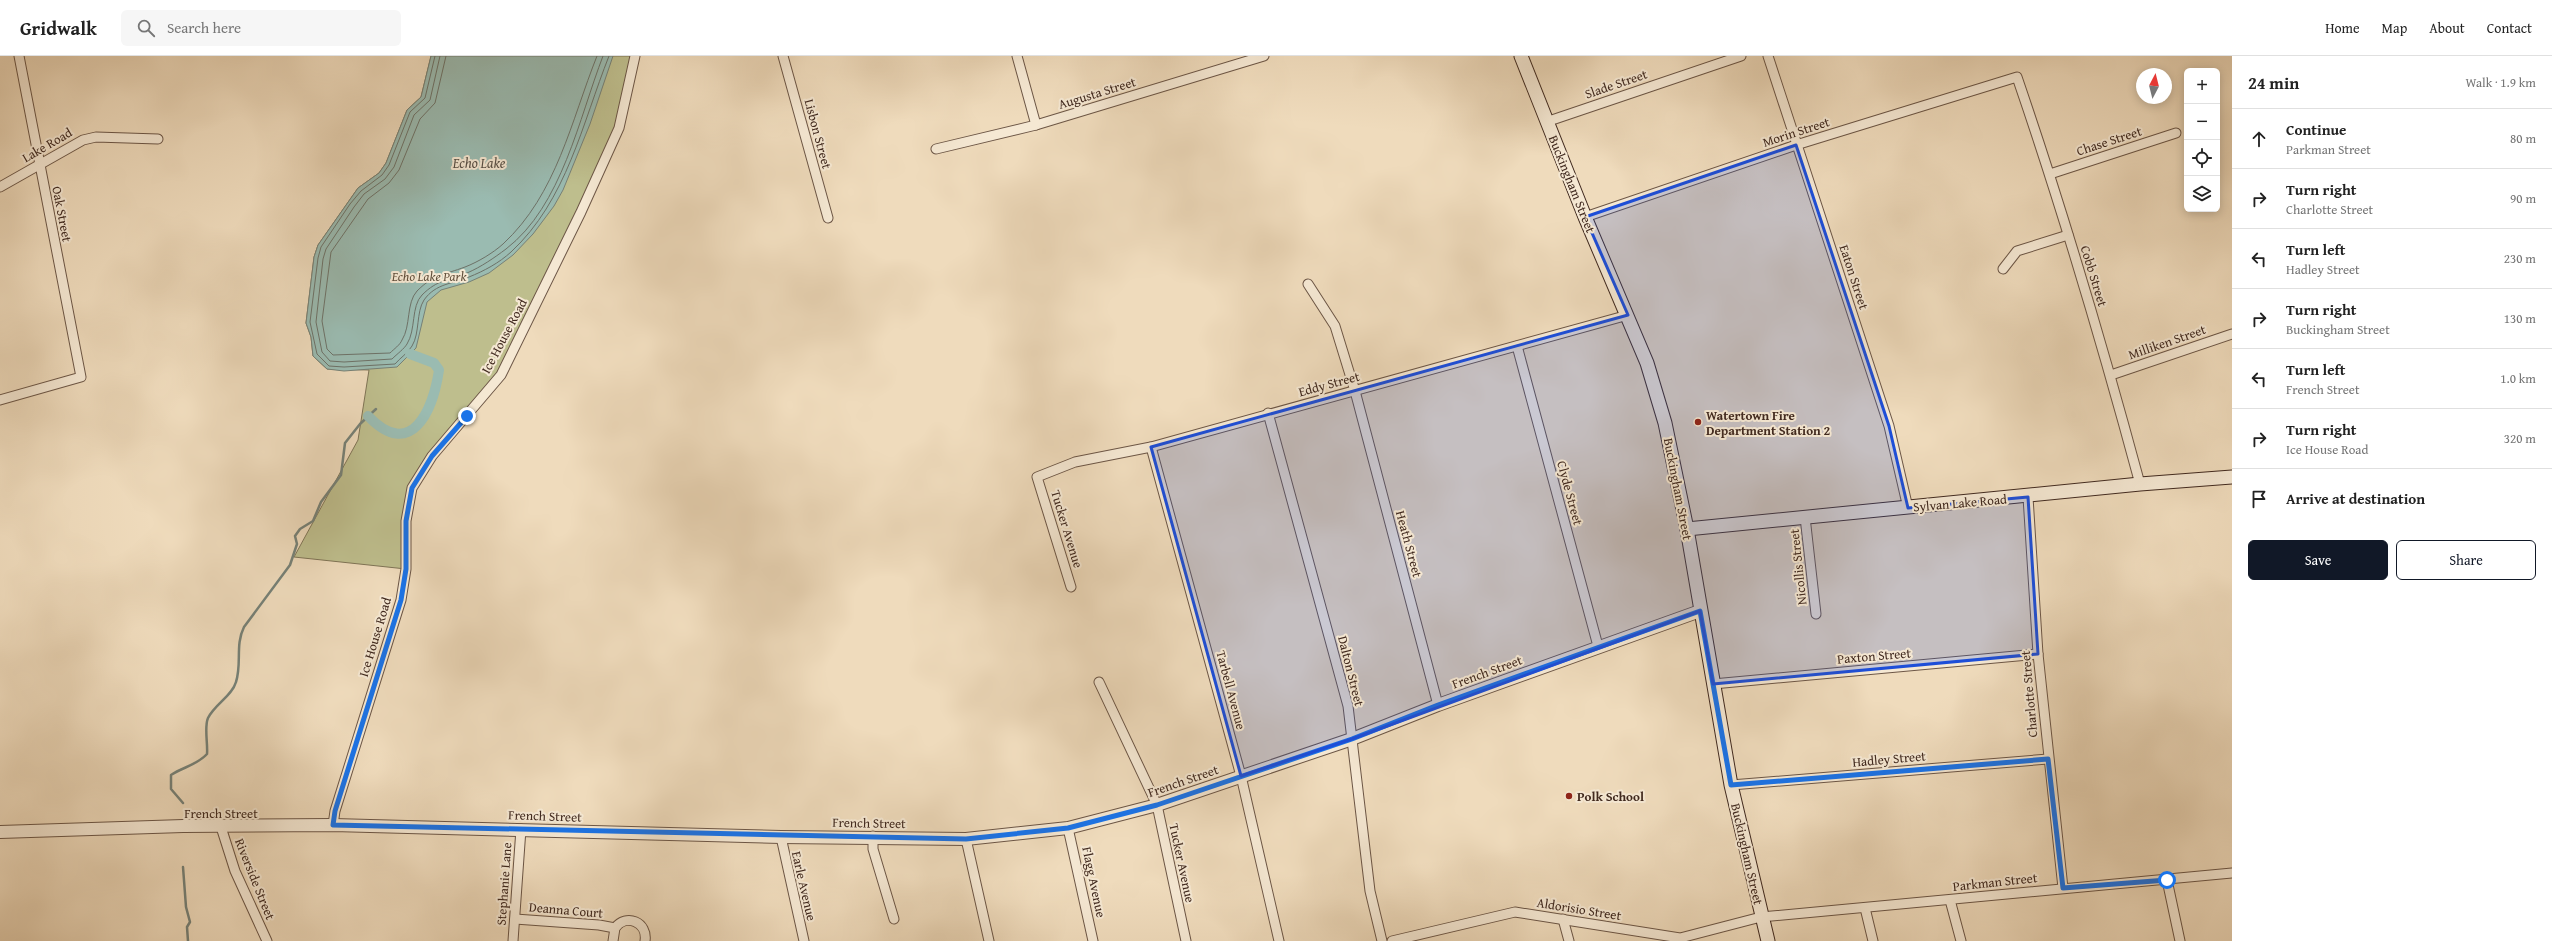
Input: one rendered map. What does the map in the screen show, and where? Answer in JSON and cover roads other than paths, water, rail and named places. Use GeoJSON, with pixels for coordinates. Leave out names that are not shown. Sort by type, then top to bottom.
{"type":"FeatureCollection","features":[{"type":"Feature","properties":{"kind":"main road","name":"Buckingham Street"},"geometry":{"type":"LineString","coordinates":[[1521,56],[1585,218],[1647,363],[1665,423],[1687,529],[1731,785],[1761,917],[1768,941]]}},
{"type":"Feature","properties":{"kind":"main road","name":"Sylvan Lake Road"},"geometry":{"type":"LineString","coordinates":[[1687,529],[2028,497],[2140,484],[2232,477]]}},
{"type":"Feature","properties":{"kind":"street","name":"Oak Street"},"geometry":{"type":"LineString","coordinates":[[0,400],[81,377],[19,56]]}},
{"type":"Feature","properties":{"kind":"street","name":"Ice House Road"},"geometry":{"type":"LineString","coordinates":[[333,825],[335,811],[401,600],[406,569],[406,521],[412,488],[432,456],[502,375],[581,212],[619,128],[635,56]]}},
{"type":"Feature","properties":{"kind":"street","name":"Lisbon Street"},"geometry":{"type":"LineString","coordinates":[[783,56],[828,218]]}},
{"type":"Feature","properties":{"kind":"street"},"geometry":{"type":"LineString","coordinates":[[1017,56],[1036,125]]}},
{"type":"Feature","properties":{"kind":"street","name":"Augusta Street"},"geometry":{"type":"LineString","coordinates":[[936,149],[1036,125],[1261,56]]}},
{"type":"Feature","properties":{"kind":"street","name":"Slade Street"},"geometry":{"type":"LineString","coordinates":[[1546,122],[1740,56]]}},
{"type":"Feature","properties":{"kind":"street","name":"Eaton Street"},"geometry":{"type":"LineString","coordinates":[[1768,56],[1889,426],[1908,508]]}},
{"type":"Feature","properties":{"kind":"street","name":"Morin Street"},"geometry":{"type":"LineString","coordinates":[[1585,218],[1796,145],[2017,77]]}},
{"type":"Feature","properties":{"kind":"street","name":"Cobb Street"},"geometry":{"type":"LineString","coordinates":[[2017,77],[2050,174],[2111,375],[2140,484]]}},
{"type":"Feature","properties":{"kind":"street","name":"Chase Street"},"geometry":{"type":"LineString","coordinates":[[2050,174],[2176,133]]}},
{"type":"Feature","properties":{"kind":"street","name":"Lake Road"},"geometry":{"type":"LineString","coordinates":[[0,187],[83,140],[96,137],[158,139]]}},
{"type":"Feature","properties":{"kind":"street"},"geometry":{"type":"LineString","coordinates":[[2003,269],[2017,251],[2068,235]]}},
{"type":"Feature","properties":{"kind":"street","name":"Heath Street"},"geometry":{"type":"LineString","coordinates":[[1308,284],[1335,326],[1356,391],[1438,705]]}},
{"type":"Feature","properties":{"kind":"street","name":"Eddy Street"},"geometry":{"type":"LineString","coordinates":[[1038,477],[1075,462],[1151,447],[1268,413],[1356,391],[1628,316]]}},
{"type":"Feature","properties":{"kind":"street","name":"Milliken Street"},"geometry":{"type":"LineString","coordinates":[[2111,375],[2232,334]]}},
{"type":"Feature","properties":{"kind":"street","name":"Clyde Street"},"geometry":{"type":"LineString","coordinates":[[1517,346],[1598,646]]}},
{"type":"Feature","properties":{"kind":"street","name":"Dalton Street"},"geometry":{"type":"LineString","coordinates":[[1268,413],[1348,706],[1370,891],[1382,941]]}},
{"type":"Feature","properties":{"kind":"street","name":"Tarbell Avenue"},"geometry":{"type":"LineString","coordinates":[[1151,447],[1241,776],[1279,941]]}},
{"type":"Feature","properties":{"kind":"street","name":"Tucker Avenue"},"geometry":{"type":"LineString","coordinates":[[1038,477],[1071,587]]}},
{"type":"Feature","properties":{"kind":"street","name":"Charlotte Street"},"geometry":{"type":"LineString","coordinates":[[2028,497],[2038,654],[2048,759],[2063,888]]}},
{"type":"Feature","properties":{"kind":"street","name":"Nicollis Street"},"geometry":{"type":"LineString","coordinates":[[1806,517],[1816,614]]}},
{"type":"Feature","properties":{"kind":"street","name":"French Street"},"geometry":{"type":"LineString","coordinates":[[0,832],[333,825],[966,839],[1068,828],[1157,805],[1352,739],[1438,705],[1598,646],[1700,611]]}},
{"type":"Feature","properties":{"kind":"street","name":"Paxton Street"},"geometry":{"type":"LineString","coordinates":[[1713,684],[2038,654]]}},
{"type":"Feature","properties":{"kind":"street","name":"Tucker Avenue"},"geometry":{"type":"LineString","coordinates":[[1099,682],[1157,805],[1186,941]]}},
{"type":"Feature","properties":{"kind":"street","name":"Hadley Street"},"geometry":{"type":"LineString","coordinates":[[1731,785],[2048,759]]}},
{"type":"Feature","properties":{"kind":"street","name":"Riverside Street"},"geometry":{"type":"LineString","coordinates":[[221,827],[235,871],[267,941]]}},
{"type":"Feature","properties":{"kind":"street","name":"Flagg Avenue"},"geometry":{"type":"LineString","coordinates":[[1068,828],[1093,941]]}},
{"type":"Feature","properties":{"kind":"street","name":"Stephanie Lane"},"geometry":{"type":"LineString","coordinates":[[512,941],[515,919],[521,829]]}},
{"type":"Feature","properties":{"kind":"street","name":"Earle Avenue"},"geometry":{"type":"LineString","coordinates":[[781,836],[804,941]]}},
{"type":"Feature","properties":{"kind":"street"},"geometry":{"type":"LineString","coordinates":[[873,836],[873,849],[894,918]]}},
{"type":"Feature","properties":{"kind":"street"},"geometry":{"type":"LineString","coordinates":[[966,839],[989,941]]}},
{"type":"Feature","properties":{"kind":"street","name":"Parkman Street"},"geometry":{"type":"LineString","coordinates":[[1761,917],[2232,873]]}},
{"type":"Feature","properties":{"kind":"street"},"geometry":{"type":"LineString","coordinates":[[2167,880],[2180,941]]}},
{"type":"Feature","properties":{"kind":"street"},"geometry":{"type":"LineString","coordinates":[[1950,900],[1961,941]]}},
{"type":"Feature","properties":{"kind":"street"},"geometry":{"type":"LineString","coordinates":[[1865,908],[1873,941]]}},
{"type":"Feature","properties":{"kind":"street","name":"Aldorisio Street"},"geometry":{"type":"LineString","coordinates":[[1392,941],[1515,912],[1680,940],[1761,917]]}},
{"type":"Feature","properties":{"kind":"street","name":"Deanna Court"},"geometry":{"type":"LineString","coordinates":[[515,919],[599,925],[615,928]]}},
{"type":"Feature","properties":{"kind":"street"},"geometry":{"type":"LineString","coordinates":[[1563,919],[1569,941]]}},
{"type":"Feature","properties":{"kind":"street","name":"Deanna Court"},"geometry":{"type":"LineString","coordinates":[[613,941],[615,928],[622,922],[637,922],[645,930],[645,941]]}},
{"type":"Feature","properties":{"kind":"water","name":"Echo Lake"},"geometry":{"type":"Polygon","coordinates":[[[431,56],[613,56],[590,124],[563,190],[554,206],[533,234],[513,255],[489,273],[469,282],[441,290],[427,302],[416,348],[397,367],[344,371],[327,369],[313,356],[311,337],[306,323],[314,257],[318,245],[358,188],[379,173],[386,163],[407,110],[421,97],[431,56]]]}},
{"type":"Feature","properties":{"kind":"waterway"},"geometry":{"type":"LineString","coordinates":[[368,416],[383,429],[396,434],[408,432],[417,425],[425,414],[436,386],[439,370],[434,363],[410,354]]}},
{"type":"Feature","properties":{"kind":"waterway"},"geometry":{"type":"LineString","coordinates":[[183,803],[171,789],[171,775],[199,761],[207,754],[206,731],[208,718],[215,708],[231,692],[236,682],[239,668],[239,647],[241,634],[244,627],[290,565],[297,544],[295,536],[300,529],[313,521],[321,502],[341,475],[345,443],[360,424],[376,409]]}},
{"type":"Feature","properties":{"kind":"waterway"},"geometry":{"type":"LineString","coordinates":[[183,867],[186,907],[190,922],[187,927],[188,941]]}},
{"type":"Feature","properties":{"kind":"place","name":"Watertown Fire Department Station 2"},"geometry":{"type":"Point","coordinates":[1698,422]}},
{"type":"Feature","properties":{"kind":"place","name":"Polk School"},"geometry":{"type":"Point","coordinates":[1569,796]}},
{"type":"Feature","properties":{"kind":"park label","name":"Echo Lake Park"},"geometry":{"type":"Point","coordinates":[429,276]}}]}
